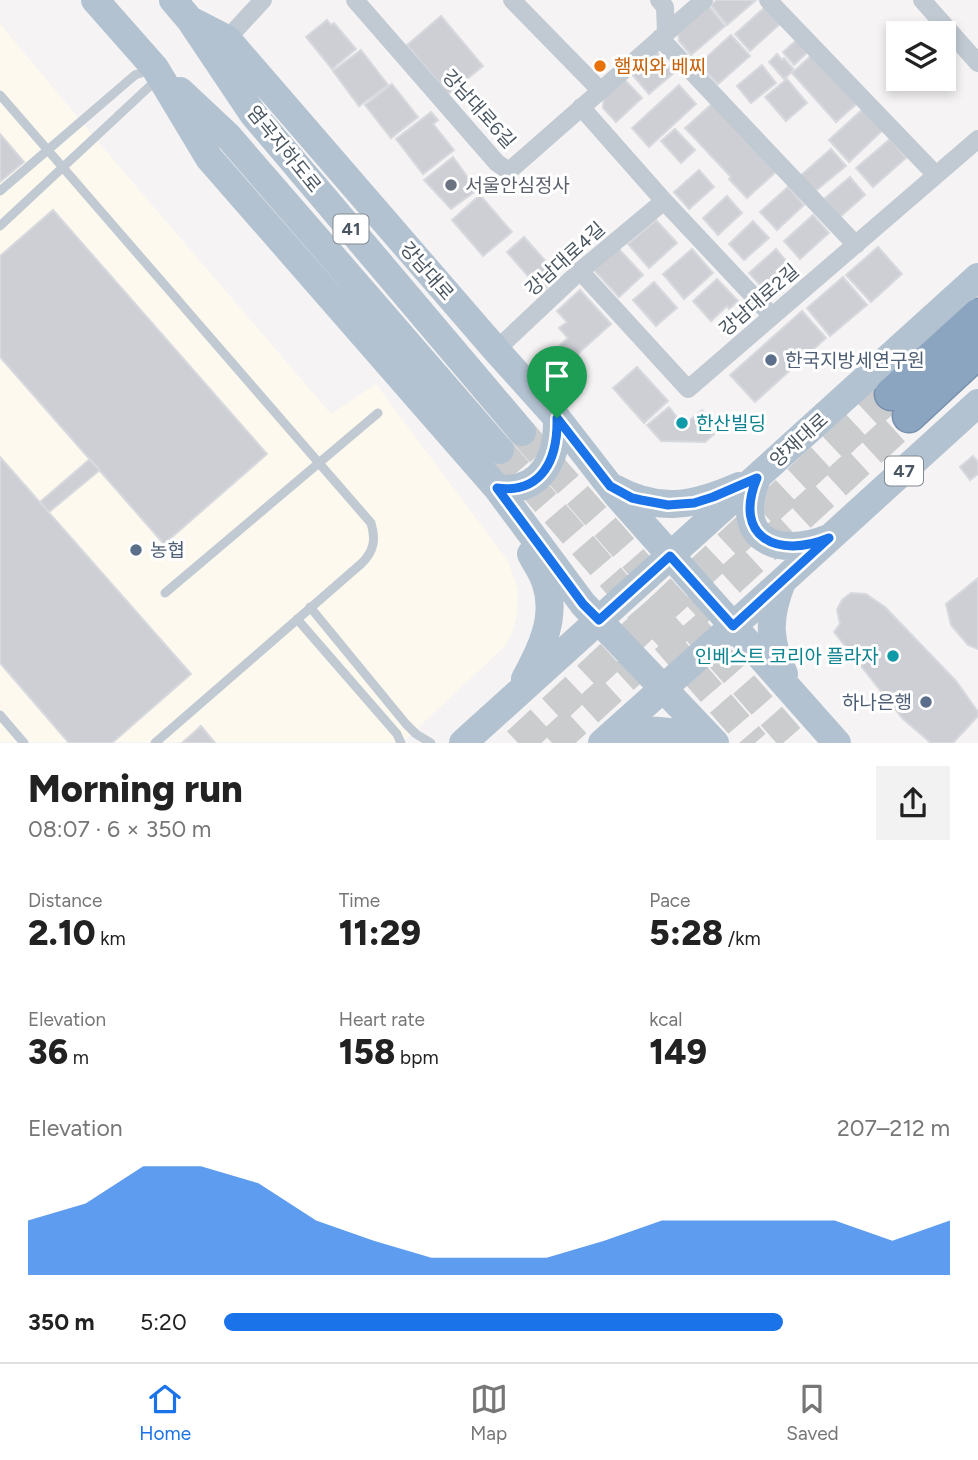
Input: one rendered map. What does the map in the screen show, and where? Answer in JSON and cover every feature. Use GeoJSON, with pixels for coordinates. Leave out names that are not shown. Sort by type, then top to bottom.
{"type":"FeatureCollection","features":[{"type":"Feature","properties":{"kind":"highway"},"geometry":{"type":"LineString","coordinates":[[978,315],[900,405],[978,352]]}},
{"type":"Feature","properties":{"kind":"main road","name":"41"},"geometry":{"type":"LineString","coordinates":[[95,0],[155,68]]}},
{"type":"Feature","properties":{"kind":"main road","name":"염곡지하도로"},"geometry":{"type":"LineString","coordinates":[[181,10],[253,114],[523,432]]}},
{"type":"Feature","properties":{"kind":"main road","name":"강남대로"},"geometry":{"type":"LineString","coordinates":[[181,10],[227,39],[557,418],[670,556],[797,698]]}},
{"type":"Feature","properties":{"kind":"main road","name":"염곡지하도로"},"geometry":{"type":"LineString","coordinates":[[155,68],[228,136],[500,450]]}},
{"type":"Feature","properties":{"kind":"main road"},"geometry":{"type":"LineString","coordinates":[[155,68],[209,158],[497,488],[583,604],[715,743]]}},
{"type":"Feature","properties":{"kind":"main road","name":"양재대로"},"geometry":{"type":"LineString","coordinates":[[463,743],[978,277]]}},
{"type":"Feature","properties":{"kind":"main road","name":"47"},"geometry":{"type":"LineString","coordinates":[[601,743],[978,403]]}},
{"type":"Feature","properties":{"kind":"main road"},"geometry":{"type":"LineString","coordinates":[[497,488],[523,486],[546,470],[554,451],[557,418]]}},
{"type":"Feature","properties":{"kind":"main road"},"geometry":{"type":"LineString","coordinates":[[610,486],[632,498],[677,505],[713,497],[757,478]]}},
{"type":"Feature","properties":{"kind":"main road"},"geometry":{"type":"LineString","coordinates":[[757,478],[751,499],[751,517],[753,528],[764,539],[786,545],[799,545],[829,538]]}},
{"type":"Feature","properties":{"kind":"main road"},"geometry":{"type":"LineString","coordinates":[[488,720],[514,698],[531,668],[547,631],[550,603],[546,583],[497,488]]}},
{"type":"Feature","properties":{"kind":"main road"},"geometry":{"type":"LineString","coordinates":[[782,582],[771,621],[772,639],[781,668],[797,698],[837,743]]}},
{"type":"Feature","properties":{"kind":"main road"},"geometry":{"type":"LineString","coordinates":[[608,743],[649,730],[670,731],[705,743]]}},
{"type":"Feature","properties":{"kind":"street"},"geometry":{"type":"LineString","coordinates":[[227,39],[263,0]]}},
{"type":"Feature","properties":{"kind":"street","name":"강남대로6길"},"geometry":{"type":"LineString","coordinates":[[355,0],[497,163],[509,172],[704,0]]}},
{"type":"Feature","properties":{"kind":"street"},"geometry":{"type":"LineString","coordinates":[[512,0],[600,90]]}},
{"type":"Feature","properties":{"kind":"street"},"geometry":{"type":"LineString","coordinates":[[659,0],[665,7],[663,36],[856,244]]}},
{"type":"Feature","properties":{"kind":"street"},"geometry":{"type":"LineString","coordinates":[[768,0],[936,175]]}},
{"type":"Feature","properties":{"kind":"street"},"geometry":{"type":"LineString","coordinates":[[922,0],[978,64]]}},
{"type":"Feature","properties":{"kind":"street"},"geometry":{"type":"LineString","coordinates":[[581,107],[664,201],[772,316]]}},
{"type":"Feature","properties":{"kind":"street","name":"강남대로2길"},"geometry":{"type":"LineString","coordinates":[[580,271],[688,388],[978,139]]}},
{"type":"Feature","properties":{"kind":"street","name":"강남대로4길"},"geometry":{"type":"LineString","coordinates":[[496,351],[580,271],[664,201]]}},
{"type":"Feature","properties":{"kind":"lane"},"geometry":{"type":"LineString","coordinates":[[0,191],[135,75],[155,68]]}},
{"type":"Feature","properties":{"kind":"lane"},"geometry":{"type":"LineString","coordinates":[[0,226],[151,85],[155,68]]}},
{"type":"Feature","properties":{"kind":"lane"},"geometry":{"type":"LineString","coordinates":[[0,95],[370,523],[374,539],[368,557],[155,743]]}},
{"type":"Feature","properties":{"kind":"lane"},"geometry":{"type":"LineString","coordinates":[[166,593],[378,413]]}},
{"type":"Feature","properties":{"kind":"lane"},"geometry":{"type":"LineString","coordinates":[[310,607],[406,724],[416,734],[432,743]]}},
{"type":"Feature","properties":{"kind":"lane"},"geometry":{"type":"LineString","coordinates":[[297,619],[397,734],[401,743]]}},
{"type":"Feature","properties":{"kind":"lane"},"geometry":{"type":"LineString","coordinates":[[0,715],[24,743]]}},
{"type":"Feature","properties":{"kind":"shaded area"},"geometry":{"type":"Polygon","coordinates":[[[0,24],[331,414],[376,384],[508,561],[518,590],[517,615],[505,646],[403,742],[0,742],[0,24]]]}},
{"type":"Feature","properties":{"kind":"building"},"geometry":{"type":"Polygon","coordinates":[[[717,0],[756,0],[727,25],[711,5],[717,0]]]}},
{"type":"Feature","properties":{"kind":"building"},"geometry":{"type":"Polygon","coordinates":[[[708,5],[725,26],[691,55],[679,41],[678,30],[708,5]]]}},
{"type":"Feature","properties":{"kind":"building"},"geometry":{"type":"Polygon","coordinates":[[[765,7],[780,24],[750,51],[735,34],[765,7]]]}},
{"type":"Feature","properties":{"kind":"building"},"geometry":{"type":"Polygon","coordinates":[[[441,16],[483,66],[448,94],[407,45],[441,16]]]}},
{"type":"Feature","properties":{"kind":"building"},"geometry":{"type":"Polygon","coordinates":[[[327,20],[331,25],[334,23],[356,49],[332,69],[306,37],[327,20]]]}},
{"type":"Feature","properties":{"kind":"building"},"geometry":{"type":"Polygon","coordinates":[[[731,35],[750,56],[718,84],[699,64],[731,35]]]}},
{"type":"Feature","properties":{"kind":"building"},"geometry":{"type":"Polygon","coordinates":[[[800,37],[811,49],[794,65],[783,52],[800,37]]]}},
{"type":"Feature","properties":{"kind":"building"},"geometry":{"type":"Polygon","coordinates":[[[361,50],[388,85],[359,106],[333,71],[361,50]]]}},
{"type":"Feature","properties":{"kind":"building"},"geometry":{"type":"Polygon","coordinates":[[[655,50],[675,72],[649,94],[630,72],[655,50]]]}},
{"type":"Feature","properties":{"kind":"building"},"geometry":{"type":"Polygon","coordinates":[[[815,52],[860,101],[836,122],[792,73],[815,52]]]}},
{"type":"Feature","properties":{"kind":"building"},"geometry":{"type":"Polygon","coordinates":[[[777,54],[794,70],[784,79],[769,62],[777,54]]]}},
{"type":"Feature","properties":{"kind":"building"},"geometry":{"type":"Polygon","coordinates":[[[762,65],[776,83],[751,103],[737,86],[762,65]]]}},
{"type":"Feature","properties":{"kind":"building"},"geometry":{"type":"Polygon","coordinates":[[[624,79],[642,98],[616,122],[603,108],[604,97],[624,79]]]}},
{"type":"Feature","properties":{"kind":"building"},"geometry":{"type":"Polygon","coordinates":[[[787,79],[807,103],[786,121],[765,97],[787,79]]]}},
{"type":"Feature","properties":{"kind":"building"},"geometry":{"type":"Polygon","coordinates":[[[392,84],[418,117],[391,138],[365,105],[392,84]]]}},
{"type":"Feature","properties":{"kind":"building"},"geometry":{"type":"Polygon","coordinates":[[[679,85],[696,104],[649,147],[632,128],[679,85]]]}},
{"type":"Feature","properties":{"kind":"building"},"geometry":{"type":"Polygon","coordinates":[[[713,103],[776,172],[747,198],[685,128],[713,103]]]}},
{"type":"Feature","properties":{"kind":"building"},"geometry":{"type":"Polygon","coordinates":[[[864,108],[884,129],[849,162],[829,140],[864,108]]]}},
{"type":"Feature","properties":{"kind":"building"},"geometry":{"type":"Polygon","coordinates":[[[431,112],[438,120],[433,124],[454,150],[423,174],[396,139],[431,112]]]}},
{"type":"Feature","properties":{"kind":"building"},"geometry":{"type":"Polygon","coordinates":[[[675,129],[695,150],[681,163],[661,141],[675,129]]]}},
{"type":"Feature","properties":{"kind":"building"},"geometry":{"type":"Polygon","coordinates":[[[0,134],[24,162],[0,182],[0,134]]]}},
{"type":"Feature","properties":{"kind":"building"},"geometry":{"type":"Polygon","coordinates":[[[890,139],[906,158],[873,187],[856,168],[890,139]]]}},
{"type":"Feature","properties":{"kind":"building"},"geometry":{"type":"Polygon","coordinates":[[[831,149],[846,166],[814,192],[800,176],[831,149]]]}},
{"type":"Feature","properties":{"kind":"building","name":"서울안심정사"},"geometry":{"type":"Polygon","coordinates":[[[453,157],[477,190],[451,209],[424,180],[453,157]]]}},
{"type":"Feature","properties":{"kind":"building"},"geometry":{"type":"Polygon","coordinates":[[[699,170],[714,187],[689,209],[674,192],[699,170]]]}},
{"type":"Feature","properties":{"kind":"building"},"geometry":{"type":"Polygon","coordinates":[[[850,177],[865,195],[840,217],[824,199],[850,177]]]}},
{"type":"Feature","properties":{"kind":"building"},"geometry":{"type":"Polygon","coordinates":[[[788,187],[804,205],[777,230],[760,212],[788,187]]]}},
{"type":"Feature","properties":{"kind":"building"},"geometry":{"type":"Polygon","coordinates":[[[480,195],[512,232],[483,256],[452,220],[480,195]]]}},
{"type":"Feature","properties":{"kind":"building"},"geometry":{"type":"Polygon","coordinates":[[[727,196],[742,213],[718,235],[703,218],[727,196]]]}},
{"type":"Feature","properties":{"kind":"building"},"geometry":{"type":"Polygon","coordinates":[[[53,210],[267,454],[164,544],[0,357],[0,256],[53,210]]]}},
{"type":"Feature","properties":{"kind":"building"},"geometry":{"type":"Polygon","coordinates":[[[813,215],[829,233],[800,259],[784,241],[813,215]]]}},
{"type":"Feature","properties":{"kind":"building"},"geometry":{"type":"Polygon","coordinates":[[[656,220],[677,243],[649,268],[628,244],[656,220]]]}},
{"type":"Feature","properties":{"kind":"building"},"geometry":{"type":"Polygon","coordinates":[[[753,221],[769,238],[744,260],[729,244],[753,221]]]}},
{"type":"Feature","properties":{"kind":"building"},"geometry":{"type":"Polygon","coordinates":[[[524,237],[559,276],[542,292],[507,252],[524,237]]]}},
{"type":"Feature","properties":{"kind":"building"},"geometry":{"type":"Polygon","coordinates":[[[878,247],[902,274],[871,302],[846,275],[878,247]]]}},
{"type":"Feature","properties":{"kind":"building"},"geometry":{"type":"Polygon","coordinates":[[[618,248],[643,275],[619,297],[594,270],[618,248]]]}},
{"type":"Feature","properties":{"kind":"building"},"geometry":{"type":"Polygon","coordinates":[[[692,249],[713,273],[684,299],[663,274],[692,249]]]}},
{"type":"Feature","properties":{"kind":"building"},"geometry":{"type":"Polygon","coordinates":[[[776,249],[792,268],[773,285],[759,284],[749,273],[776,249]]]}},
{"type":"Feature","properties":{"kind":"building"},"geometry":{"type":"Polygon","coordinates":[[[843,277],[867,305],[830,336],[807,308],[843,277]]]}},
{"type":"Feature","properties":{"kind":"building"},"geometry":{"type":"Polygon","coordinates":[[[717,279],[738,301],[729,309],[727,306],[711,321],[693,301],[717,279]]]}},
{"type":"Feature","properties":{"kind":"building"},"geometry":{"type":"Polygon","coordinates":[[[654,282],[677,308],[656,326],[633,300],[654,282]]]}},
{"type":"Feature","properties":{"kind":"building"},"geometry":{"type":"Polygon","coordinates":[[[580,290],[611,324],[572,359],[560,345],[568,338],[559,328],[567,322],[557,311],[580,290]]]}},
{"type":"Feature","properties":{"kind":"building"},"geometry":{"type":"Polygon","coordinates":[[[802,311],[826,338],[755,402],[730,375],[802,311]]]}},
{"type":"Feature","properties":{"kind":"building"},"geometry":{"type":"Polygon","coordinates":[[[637,367],[668,401],[644,423],[613,388],[637,367]]]}},
{"type":"Feature","properties":{"kind":"building","name":"한산빌딩"},"geometry":{"type":"Polygon","coordinates":[[[669,407],[680,421],[690,420],[702,410],[720,429],[705,442],[661,441],[647,425],[669,407]]]}},
{"type":"Feature","properties":{"kind":"building"},"geometry":{"type":"Polygon","coordinates":[[[973,456],[978,462],[978,474],[970,480],[960,467],[973,456]]]}},
{"type":"Feature","properties":{"kind":"building"},"geometry":{"type":"Polygon","coordinates":[[[0,457],[191,674],[112,743],[69,743],[0,663],[0,457]]]}},
{"type":"Feature","properties":{"kind":"building"},"geometry":{"type":"Polygon","coordinates":[[[90,459],[100,470],[49,512],[40,502],[90,459]]]}},
{"type":"Feature","properties":{"kind":"building"},"geometry":{"type":"Polygon","coordinates":[[[978,578],[978,649],[968,645],[951,625],[946,604],[978,578]]]}},
{"type":"Feature","properties":{"kind":"building","name":"인베스트 코리아 플라자"},"geometry":{"type":"Polygon","coordinates":[[[851,593],[866,594],[885,607],[956,681],[978,712],[978,716],[953,743],[931,743],[903,719],[834,632],[840,624],[837,610],[842,600],[851,593]]]}},
{"type":"Feature","properties":{"kind":"building"},"geometry":{"type":"Polygon","coordinates":[[[201,726],[215,743],[182,743],[201,726]]]}},
{"type":"Feature","properties":{"kind":"tunnel"},"geometry":{"type":"LineString","coordinates":[[518,743],[891,394]]}},
{"type":"Feature","properties":{"kind":"tunnel"},"geometry":{"type":"LineString","coordinates":[[552,743],[909,416]]}},
{"type":"Feature","properties":{"kind":"tunnel"},"geometry":{"type":"LineString","coordinates":[[522,432],[795,743]]}},
{"type":"Feature","properties":{"kind":"tunnel"},"geometry":{"type":"LineString","coordinates":[[500,450],[755,743]]}},
{"type":"Feature","properties":{"kind":"place","name":"햄찌와 베찌"},"geometry":{"type":"Point","coordinates":[600,66]}},
{"type":"Feature","properties":{"kind":"place","name":"서울안심정사"},"geometry":{"type":"Point","coordinates":[451,185]}},
{"type":"Feature","properties":{"kind":"place","name":"한국지방세연구원"},"geometry":{"type":"Point","coordinates":[771,360]}},
{"type":"Feature","properties":{"kind":"place","name":"한산빌딩"},"geometry":{"type":"Point","coordinates":[682,423]}},
{"type":"Feature","properties":{"kind":"place","name":"농협"},"geometry":{"type":"Point","coordinates":[136,550]}},
{"type":"Feature","properties":{"kind":"place","name":"인베스트 코리아 플라자"},"geometry":{"type":"Point","coordinates":[893,656]}},
{"type":"Feature","properties":{"kind":"place","name":"하나은행"},"geometry":{"type":"Point","coordinates":[926,702]}},
{"type":"Feature","properties":{"kind":"route"},"geometry":{"type":"LineString","coordinates":[[557,418],[610,486],[632,498],[659,504],[694,503],[757,478],[752,489],[751,517],[753,528],[764,539],[773,543],[799,545],[829,538],[733,626],[670,556],[599,620],[583,604],[497,488],[523,486],[546,470],[554,451],[557,418]]}}]}
